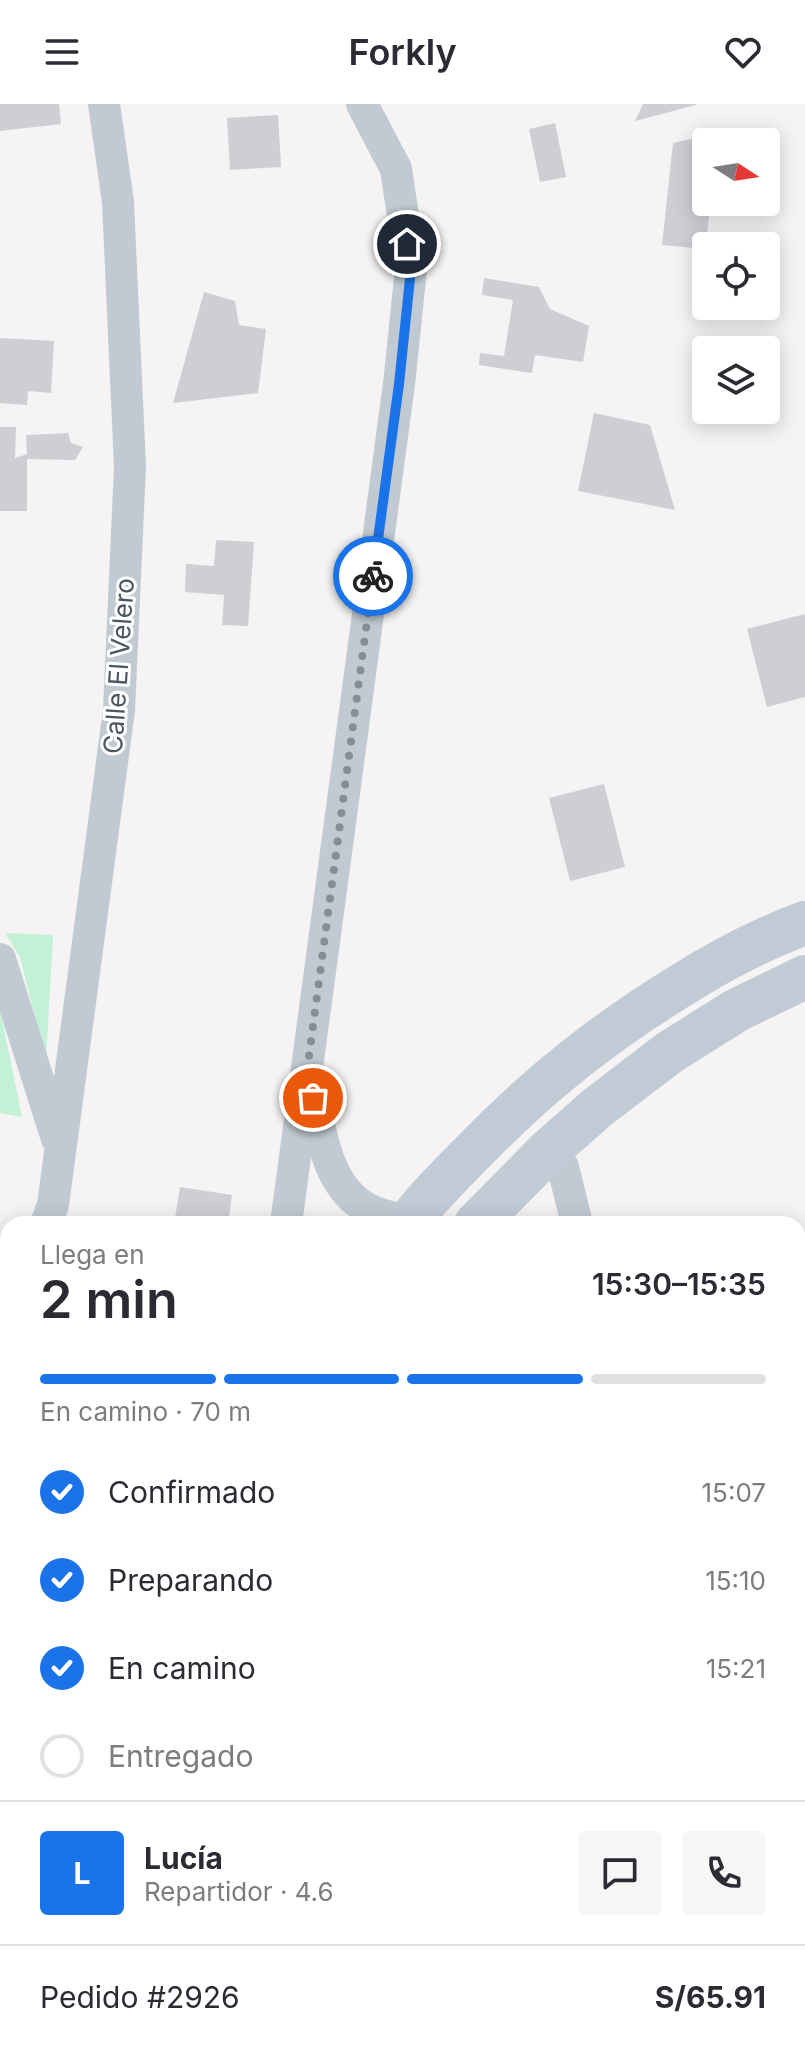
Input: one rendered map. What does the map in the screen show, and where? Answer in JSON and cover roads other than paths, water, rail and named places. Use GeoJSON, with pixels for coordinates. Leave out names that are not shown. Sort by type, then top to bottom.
{"type":"FeatureCollection","features":[{"type":"Feature","properties":{"kind":"street","name":"Calle El Velero"},"geometry":{"type":"LineString","coordinates":[[49,1216],[53,1205],[119,710],[130,451],[118,202],[104,104]]}},
{"type":"Feature","properties":{"kind":"street"},"geometry":{"type":"LineString","coordinates":[[287,1216],[397,400],[411,269],[396,169],[362,104]]}},
{"type":"Feature","properties":{"kind":"street"},"geometry":{"type":"LineString","coordinates":[[414,1216],[501,1123],[560,1069],[631,1016],[715,964],[805,923]]}},
{"type":"Feature","properties":{"kind":"street"},"geometry":{"type":"LineString","coordinates":[[0,959],[60,1149]]}},
{"type":"Feature","properties":{"kind":"street"},"geometry":{"type":"LineString","coordinates":[[484,1216],[548,1151],[598,1107],[670,1052],[737,1010],[805,977]]}},
{"type":"Feature","properties":{"kind":"street"},"geometry":{"type":"LineString","coordinates":[[560,1069],[598,1107]]}},
{"type":"Feature","properties":{"kind":"street"},"geometry":{"type":"LineString","coordinates":[[307,1071],[334,1173],[350,1196],[367,1209],[385,1216]]}},
{"type":"Feature","properties":{"kind":"street"},"geometry":{"type":"LineString","coordinates":[[548,1151],[563,1167],[575,1216]]}},
{"type":"Feature","properties":{"kind":"street"},"geometry":{"type":"LineString","coordinates":[[445,1180],[476,1216]]}}]}
